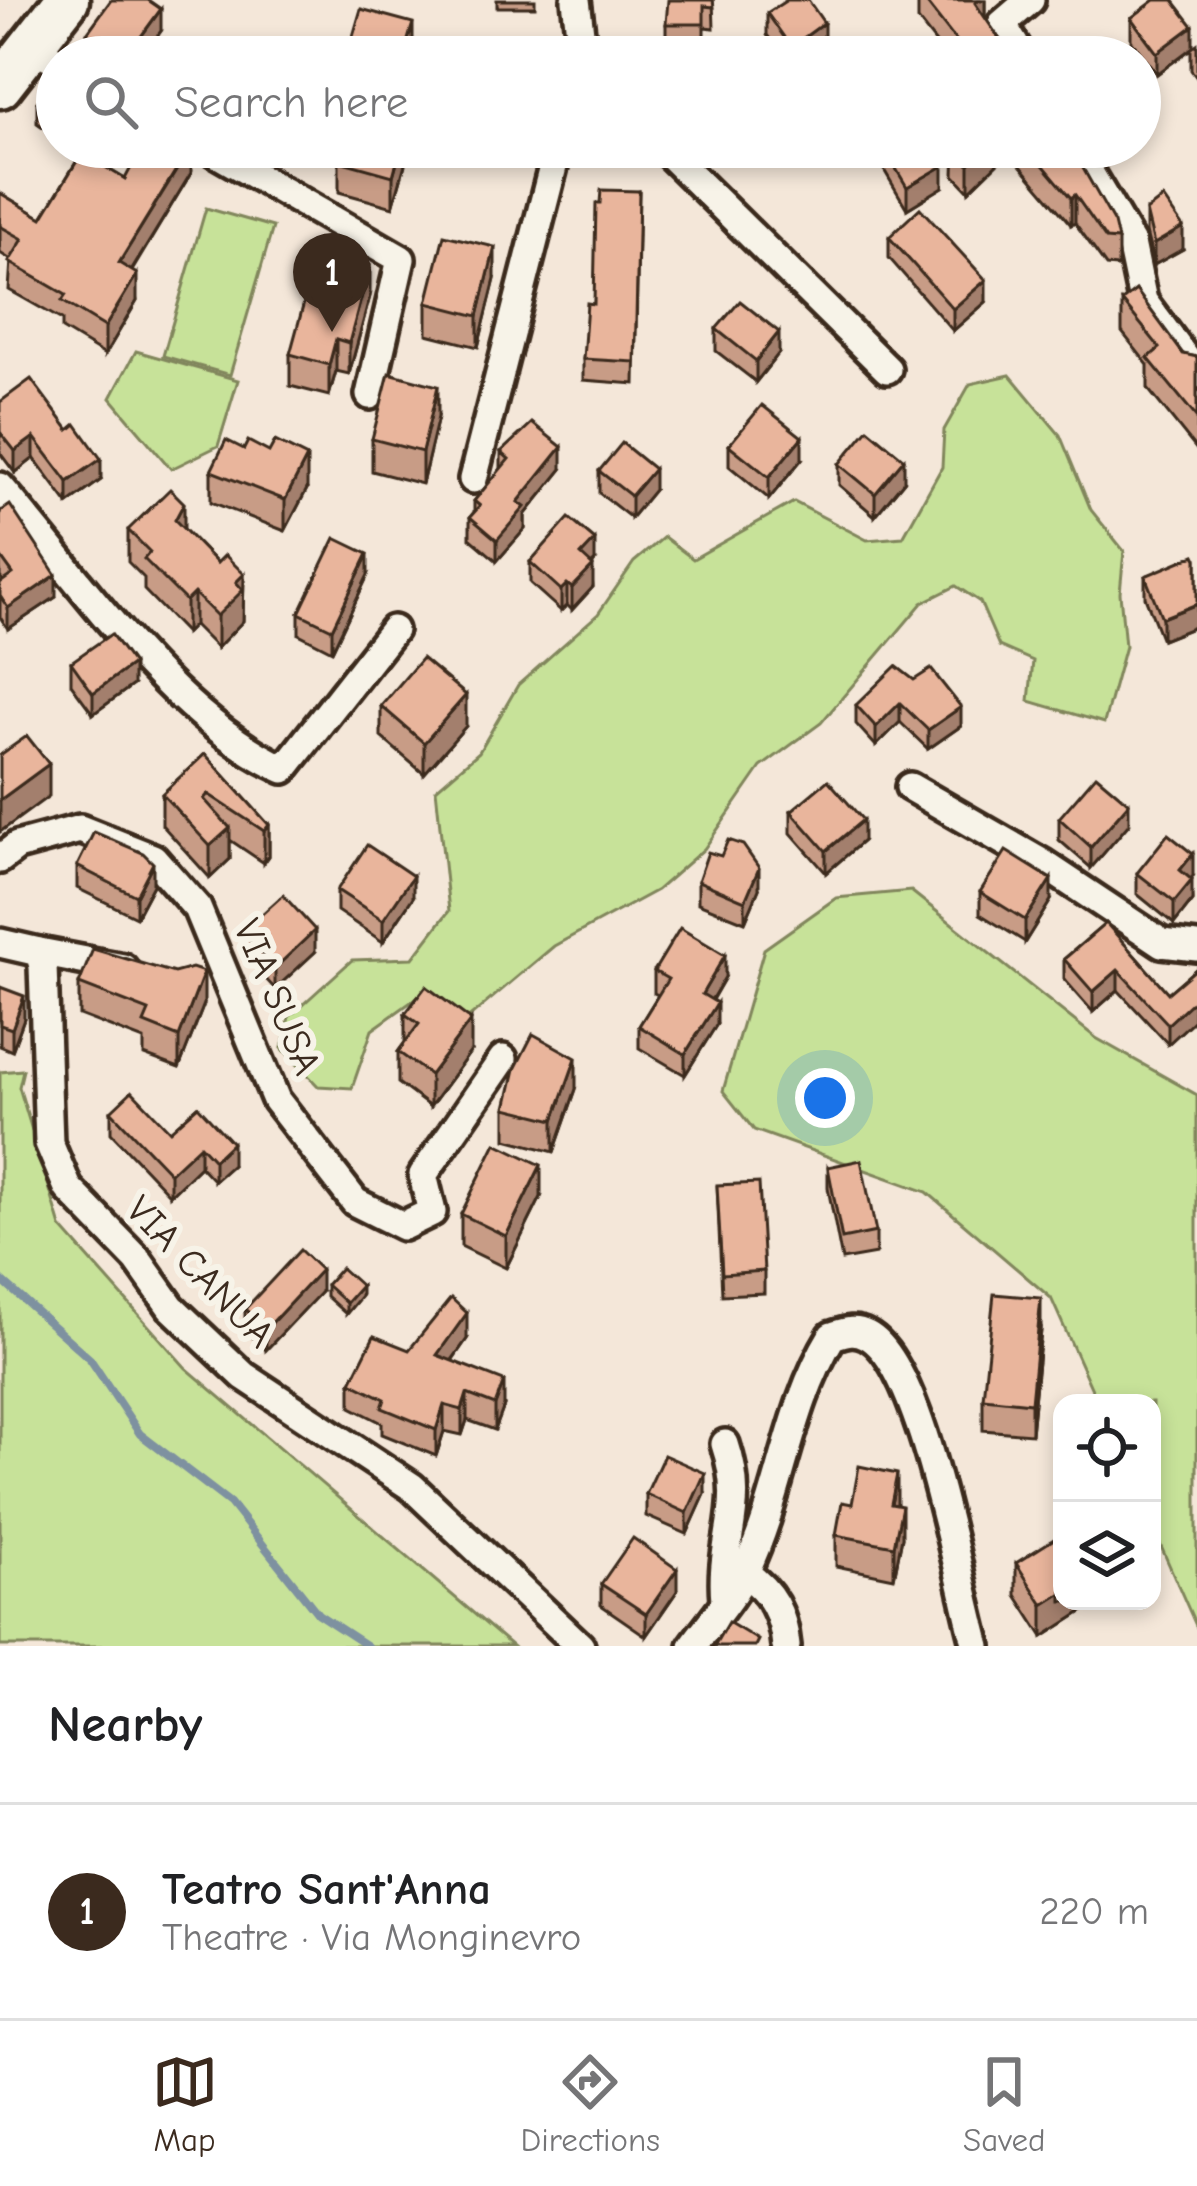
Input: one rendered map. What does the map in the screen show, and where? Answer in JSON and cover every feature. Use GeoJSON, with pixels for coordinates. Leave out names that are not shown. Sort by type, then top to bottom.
{"type":"FeatureCollection","features":[{"type":"Feature","properties":{"kind":"main road"},"geometry":{"type":"LineString","coordinates":[[52,36],[67,0]]}},
{"type":"Feature","properties":{"kind":"main road"},"geometry":{"type":"LineString","coordinates":[[0,86],[36,60]]}},
{"type":"Feature","properties":{"kind":"street"},"geometry":{"type":"LineString","coordinates":[[576,0],[580,36]]}},
{"type":"Feature","properties":{"kind":"street"},"geometry":{"type":"LineString","coordinates":[[1009,36],[1002,25],[1030,0]]}},
{"type":"Feature","properties":{"kind":"street"},"geometry":{"type":"LineString","coordinates":[[242,168],[401,260],[370,395]]}},
{"type":"Feature","properties":{"kind":"street"},"geometry":{"type":"LineString","coordinates":[[473,478],[553,168]]}},
{"type":"Feature","properties":{"kind":"street"},"geometry":{"type":"LineString","coordinates":[[683,168],[887,369]]}},
{"type":"Feature","properties":{"kind":"street"},"geometry":{"type":"LineString","coordinates":[[1086,168],[1131,243],[1143,301],[1197,374]]}},
{"type":"Feature","properties":{"kind":"street"},"geometry":{"type":"LineString","coordinates":[[0,487],[183,700],[240,749],[284,769],[393,630]]}},
{"type":"Feature","properties":{"kind":"street"},"geometry":{"type":"LineString","coordinates":[[910,787],[1042,863],[1162,943],[1197,947]]}},
{"type":"Feature","properties":{"kind":"street","name":"VIA SUSA"},"geometry":{"type":"LineString","coordinates":[[0,859],[17,846],[80,829],[153,858],[197,908],[276,1100],[355,1202],[404,1226],[432,1212],[423,1175],[503,1059]]}},
{"type":"Feature","properties":{"kind":"street"},"geometry":{"type":"LineString","coordinates":[[0,944],[144,974]]}},
{"type":"Feature","properties":{"kind":"street","name":"VIA CANUA"},"geometry":{"type":"LineString","coordinates":[[39,952],[46,986],[49,1143],[68,1188],[137,1259],[171,1307],[244,1376],[412,1487],[580,1646]]}},
{"type":"Feature","properties":{"kind":"street"},"geometry":{"type":"LineString","coordinates":[[693,1646],[745,1573],[775,1493],[807,1378],[832,1336],[853,1329],[872,1336],[902,1373],[936,1480],[977,1646]]}},
{"type":"Feature","properties":{"kind":"street"},"geometry":{"type":"LineString","coordinates":[[725,1444],[736,1476],[737,1508],[722,1576],[725,1600]]}},
{"type":"Feature","properties":{"kind":"street"},"geometry":{"type":"LineString","coordinates":[[745,1573],[773,1599],[783,1619],[786,1646]]}},
{"type":"Feature","properties":{"kind":"green space"},"geometry":{"type":"Polygon","coordinates":[[[206,208],[273,227],[230,375],[163,356],[206,208]]]}},
{"type":"Feature","properties":{"kind":"green space"},"geometry":{"type":"Polygon","coordinates":[[[136,351],[238,380],[218,446],[171,469],[111,398],[136,351]]]}},
{"type":"Feature","properties":{"kind":"green space"},"geometry":{"type":"Polygon","coordinates":[[[1010,375],[1060,435],[1091,510],[1124,551],[1120,593],[1125,646],[1104,723],[1029,701],[1033,661],[999,646],[980,602],[956,586],[922,603],[821,723],[761,767],[704,849],[657,890],[554,946],[465,1021],[418,997],[372,1030],[352,1088],[318,1086],[282,1048],[289,1017],[352,960],[413,958],[449,911],[436,789],[479,752],[518,685],[598,614],[634,562],[664,537],[693,559],[794,502],[867,540],[903,537],[942,467],[944,430],[970,384],[1010,375]]]}},
{"type":"Feature","properties":{"kind":"green space"},"geometry":{"type":"Polygon","coordinates":[[[911,891],[1096,1038],[1197,1095],[1197,1628],[1161,1546],[1161,1394],[1094,1394],[1051,1298],[927,1192],[754,1130],[723,1091],[764,949],[836,898],[911,891]]]}},
{"type":"Feature","properties":{"kind":"green space"},"geometry":{"type":"Polygon","coordinates":[[[23,1070],[19,1087],[61,1227],[186,1368],[512,1646],[0,1646],[0,1072],[23,1070]]]}},
{"type":"Feature","properties":{"kind":"building"},"geometry":{"type":"Polygon","coordinates":[[[111,0],[148,0],[161,9],[141,36],[87,33],[111,0]]]}},
{"type":"Feature","properties":{"kind":"building"},"geometry":{"type":"Polygon","coordinates":[[[668,0],[713,0],[714,7],[704,6],[704,24],[666,24],[668,0]]]}},
{"type":"Feature","properties":{"kind":"building"},"geometry":{"type":"Polygon","coordinates":[[[787,0],[808,0],[824,23],[806,36],[783,36],[767,13],[787,0]]]}},
{"type":"Feature","properties":{"kind":"building"},"geometry":{"type":"Polygon","coordinates":[[[924,0],[978,0],[975,3],[998,36],[952,36],[924,0]]]}},
{"type":"Feature","properties":{"kind":"building"},"geometry":{"type":"Polygon","coordinates":[[[1155,0],[1173,0],[1193,26],[1161,50],[1161,36],[1144,36],[1131,18],[1155,0]]]}},
{"type":"Feature","properties":{"kind":"building"},"geometry":{"type":"Polygon","coordinates":[[[361,9],[413,23],[409,36],[353,36],[361,9]]]}},
{"type":"Feature","properties":{"kind":"building"},"geometry":{"type":"Polygon","coordinates":[[[73,168],[107,168],[125,179],[131,168],[177,168],[119,263],[137,274],[105,327],[62,301],[66,295],[9,262],[23,239],[0,226],[0,193],[42,218],[73,168]]]}},
{"type":"Feature","properties":{"kind":"building"},"geometry":{"type":"Polygon","coordinates":[[[364,168],[395,168],[393,176],[364,168]]]}},
{"type":"Feature","properties":{"kind":"building"},"geometry":{"type":"Polygon","coordinates":[[[896,168],[940,168],[907,187],[896,168]]]}},
{"type":"Feature","properties":{"kind":"building"},"geometry":{"type":"Polygon","coordinates":[[[1046,168],[1083,168],[1114,223],[1118,240],[1106,239],[1075,195],[1071,198],[1046,168]]]}},
{"type":"Feature","properties":{"kind":"building"},"geometry":{"type":"Polygon","coordinates":[[[601,190],[639,191],[635,362],[583,359],[587,303],[594,304],[596,203],[600,203],[601,190]]]}},
{"type":"Feature","properties":{"kind":"building"},"geometry":{"type":"Polygon","coordinates":[[[1163,198],[1183,227],[1154,244],[1146,211],[1163,198]]]}},
{"type":"Feature","properties":{"kind":"building"},"geometry":{"type":"Polygon","coordinates":[[[920,208],[986,280],[953,309],[889,237],[920,208]]]}},
{"type":"Feature","properties":{"kind":"building"},"geometry":{"type":"Polygon","coordinates":[[[444,235],[495,247],[478,316],[427,303],[444,235]]]}},
{"type":"Feature","properties":{"kind":"building"},"geometry":{"type":"Polygon","coordinates":[[[318,251],[370,265],[349,343],[336,339],[329,365],[290,354],[318,251]]]}},
{"type":"Feature","properties":{"kind":"building"},"geometry":{"type":"Polygon","coordinates":[[[1136,290],[1183,354],[1197,357],[1197,418],[1148,358],[1160,348],[1122,301],[1136,290]]]}},
{"type":"Feature","properties":{"kind":"building"},"geometry":{"type":"Polygon","coordinates":[[[740,301],[779,332],[756,361],[716,329],[740,301]]]}},
{"type":"Feature","properties":{"kind":"building"},"geometry":{"type":"Polygon","coordinates":[[[389,373],[438,386],[422,452],[372,439],[389,373]]]}},
{"type":"Feature","properties":{"kind":"building"},"geometry":{"type":"Polygon","coordinates":[[[31,379],[69,430],[76,424],[101,459],[68,482],[34,437],[15,451],[0,432],[0,402],[31,379]]]}},
{"type":"Feature","properties":{"kind":"building"},"geometry":{"type":"Polygon","coordinates":[[[762,405],[802,437],[769,477],[729,445],[762,405]]]}},
{"type":"Feature","properties":{"kind":"building"},"geometry":{"type":"Polygon","coordinates":[[[532,423],[562,447],[518,502],[525,507],[497,540],[470,517],[480,506],[474,501],[509,459],[501,452],[532,423]]]}},
{"type":"Feature","properties":{"kind":"building"},"geometry":{"type":"Polygon","coordinates":[[[868,429],[904,459],[875,494],[839,464],[868,429]]]}},
{"type":"Feature","properties":{"kind":"building"},"geometry":{"type":"Polygon","coordinates":[[[226,440],[244,449],[248,441],[269,452],[275,441],[307,457],[285,500],[211,471],[226,440]]]}},
{"type":"Feature","properties":{"kind":"building"},"geometry":{"type":"Polygon","coordinates":[[[622,443],[654,469],[631,496],[599,471],[622,443]]]}},
{"type":"Feature","properties":{"kind":"building"},"geometry":{"type":"Polygon","coordinates":[[[170,489],[184,503],[175,520],[217,563],[225,555],[244,574],[236,582],[243,590],[217,616],[194,593],[186,601],[144,559],[150,552],[128,530],[170,489]]]}},
{"type":"Feature","properties":{"kind":"building"},"geometry":{"type":"Polygon","coordinates":[[[10,505],[56,575],[8,608],[0,596],[0,583],[13,574],[0,556],[0,512],[10,505]]]}},
{"type":"Feature","properties":{"kind":"building"},"geometry":{"type":"Polygon","coordinates":[[[569,518],[595,540],[581,555],[593,566],[572,588],[567,584],[561,590],[530,562],[569,518]]]}},
{"type":"Feature","properties":{"kind":"building"},"geometry":{"type":"Polygon","coordinates":[[[335,538],[368,554],[332,629],[299,613],[335,538]]]}},
{"type":"Feature","properties":{"kind":"building"},"geometry":{"type":"Polygon","coordinates":[[[1195,555],[1197,604],[1162,618],[1145,576],[1195,555]]]}},
{"type":"Feature","properties":{"kind":"building"},"geometry":{"type":"Polygon","coordinates":[[[111,634],[133,664],[93,693],[71,662],[111,634]]]}},
{"type":"Feature","properties":{"kind":"building"},"geometry":{"type":"Polygon","coordinates":[[[422,658],[466,695],[424,743],[381,706],[422,658]]]}},
{"type":"Feature","properties":{"kind":"building"},"geometry":{"type":"Polygon","coordinates":[[[896,666],[914,680],[931,669],[961,707],[928,730],[900,703],[876,727],[856,705],[896,666]]]}},
{"type":"Feature","properties":{"kind":"building"},"geometry":{"type":"Polygon","coordinates":[[[27,736],[49,764],[0,800],[0,755],[27,736]]]}},
{"type":"Feature","properties":{"kind":"building"},"geometry":{"type":"Polygon","coordinates":[[[205,754],[269,825],[264,831],[208,794],[204,799],[230,828],[210,846],[162,794],[205,754]]]}},
{"type":"Feature","properties":{"kind":"building"},"geometry":{"type":"Polygon","coordinates":[[[1096,775],[1129,803],[1091,847],[1059,818],[1096,775]]]}},
{"type":"Feature","properties":{"kind":"building"},"geometry":{"type":"Polygon","coordinates":[[[828,780],[863,820],[826,851],[791,811],[828,780]]]}},
{"type":"Feature","properties":{"kind":"building"},"geometry":{"type":"Polygon","coordinates":[[[94,832],[143,853],[153,863],[136,896],[77,866],[94,832]]]}},
{"type":"Feature","properties":{"kind":"building"},"geometry":{"type":"Polygon","coordinates":[[[1168,834],[1193,854],[1180,870],[1192,880],[1174,902],[1137,873],[1168,834]]]}},
{"type":"Feature","properties":{"kind":"building"},"geometry":{"type":"Polygon","coordinates":[[[728,840],[743,845],[759,868],[745,901],[698,881],[708,852],[721,856],[728,840]]]}},
{"type":"Feature","properties":{"kind":"building"},"geometry":{"type":"Polygon","coordinates":[[[367,845],[413,876],[383,920],[337,890],[367,845]]]}},
{"type":"Feature","properties":{"kind":"building"},"geometry":{"type":"Polygon","coordinates":[[[1006,851],[1051,879],[1025,920],[980,892],[1006,851]]]}},
{"type":"Feature","properties":{"kind":"building"},"geometry":{"type":"Polygon","coordinates":[[[283,895],[315,930],[275,968],[242,932],[283,895]]]}},
{"type":"Feature","properties":{"kind":"building"},"geometry":{"type":"Polygon","coordinates":[[[1106,923],[1168,993],[1197,968],[1197,1003],[1194,1000],[1168,1024],[1118,970],[1093,992],[1064,959],[1106,923]]]}},
{"type":"Feature","properties":{"kind":"building"},"geometry":{"type":"Polygon","coordinates":[[[680,928],[725,955],[702,994],[717,1003],[685,1054],[639,1026],[668,979],[654,971],[680,928]]]}},
{"type":"Feature","properties":{"kind":"building"},"geometry":{"type":"Polygon","coordinates":[[[93,949],[174,973],[192,968],[204,972],[179,1037],[144,1023],[149,1011],[79,984],[93,949]]]}},
{"type":"Feature","properties":{"kind":"building"},"geometry":{"type":"Polygon","coordinates":[[[426,986],[471,1020],[430,1075],[398,1052],[419,1024],[405,1014],[426,986]]]}},
{"type":"Feature","properties":{"kind":"building"},"geometry":{"type":"Polygon","coordinates":[[[0,987],[24,996],[12,1029],[0,1025],[0,987]]]}},
{"type":"Feature","properties":{"kind":"building"},"geometry":{"type":"Polygon","coordinates":[[[533,1034],[576,1058],[554,1120],[506,1108],[515,1069],[533,1034]]]}},
{"type":"Feature","properties":{"kind":"building"},"geometry":{"type":"Polygon","coordinates":[[[132,1091],[170,1131],[198,1106],[232,1143],[214,1160],[200,1145],[170,1173],[111,1111],[132,1091]]]}},
{"type":"Feature","properties":{"kind":"building"},"geometry":{"type":"Polygon","coordinates":[[[496,1143],[541,1165],[506,1236],[461,1214],[496,1143]]]}},
{"type":"Feature","properties":{"kind":"building"},"geometry":{"type":"Polygon","coordinates":[[[861,1160],[876,1232],[842,1239],[828,1167],[861,1160]]]}},
{"type":"Feature","properties":{"kind":"building"},"geometry":{"type":"Polygon","coordinates":[[[759,1183],[764,1271],[722,1274],[717,1185],[759,1183]]]}},
{"type":"Feature","properties":{"kind":"building"},"geometry":{"type":"Polygon","coordinates":[[[300,1250],[321,1270],[266,1329],[245,1309],[300,1250]]]}},
{"type":"Feature","properties":{"kind":"building"},"geometry":{"type":"Polygon","coordinates":[[[341,1268],[361,1286],[346,1303],[326,1285],[341,1268]]]}},
{"type":"Feature","properties":{"kind":"building"},"geometry":{"type":"Polygon","coordinates":[[[994,1294],[1041,1298],[1031,1403],[983,1398],[994,1294]]]}},
{"type":"Feature","properties":{"kind":"building"},"geometry":{"type":"Polygon","coordinates":[[[451,1298],[467,1313],[437,1355],[504,1381],[495,1405],[467,1394],[462,1410],[444,1405],[436,1430],[382,1408],[385,1399],[351,1382],[374,1336],[409,1350],[451,1298]]]}},
{"type":"Feature","properties":{"kind":"building"},"geometry":{"type":"Polygon","coordinates":[[[664,1455],[705,1473],[687,1513],[646,1494],[664,1455]]]}},
{"type":"Feature","properties":{"kind":"building"},"geometry":{"type":"Polygon","coordinates":[[[859,1466],[897,1474],[891,1504],[902,1506],[894,1546],[836,1535],[842,1502],[852,1504],[859,1466]]]}},
{"type":"Feature","properties":{"kind":"building"},"geometry":{"type":"Polygon","coordinates":[[[633,1538],[677,1569],[646,1614],[601,1584],[633,1538]]]}},
{"type":"Feature","properties":{"kind":"building"},"geometry":{"type":"Polygon","coordinates":[[[1053,1540],[1053,1599],[1043,1605],[1016,1563],[1053,1540]]]}},
{"type":"Feature","properties":{"kind":"building"},"geometry":{"type":"Polygon","coordinates":[[[728,1622],[758,1640],[755,1646],[714,1646],[728,1622]]]}},
{"type":"Feature","properties":{"kind":"waterway"},"geometry":{"type":"LineString","coordinates":[[0,1279],[90,1359],[140,1434],[230,1503],[318,1614],[367,1646]]}},
{"type":"Feature","properties":{"kind":"place","name":"Teatro Sant'Anna"},"geometry":{"type":"Point","coordinates":[332,332]}}]}
